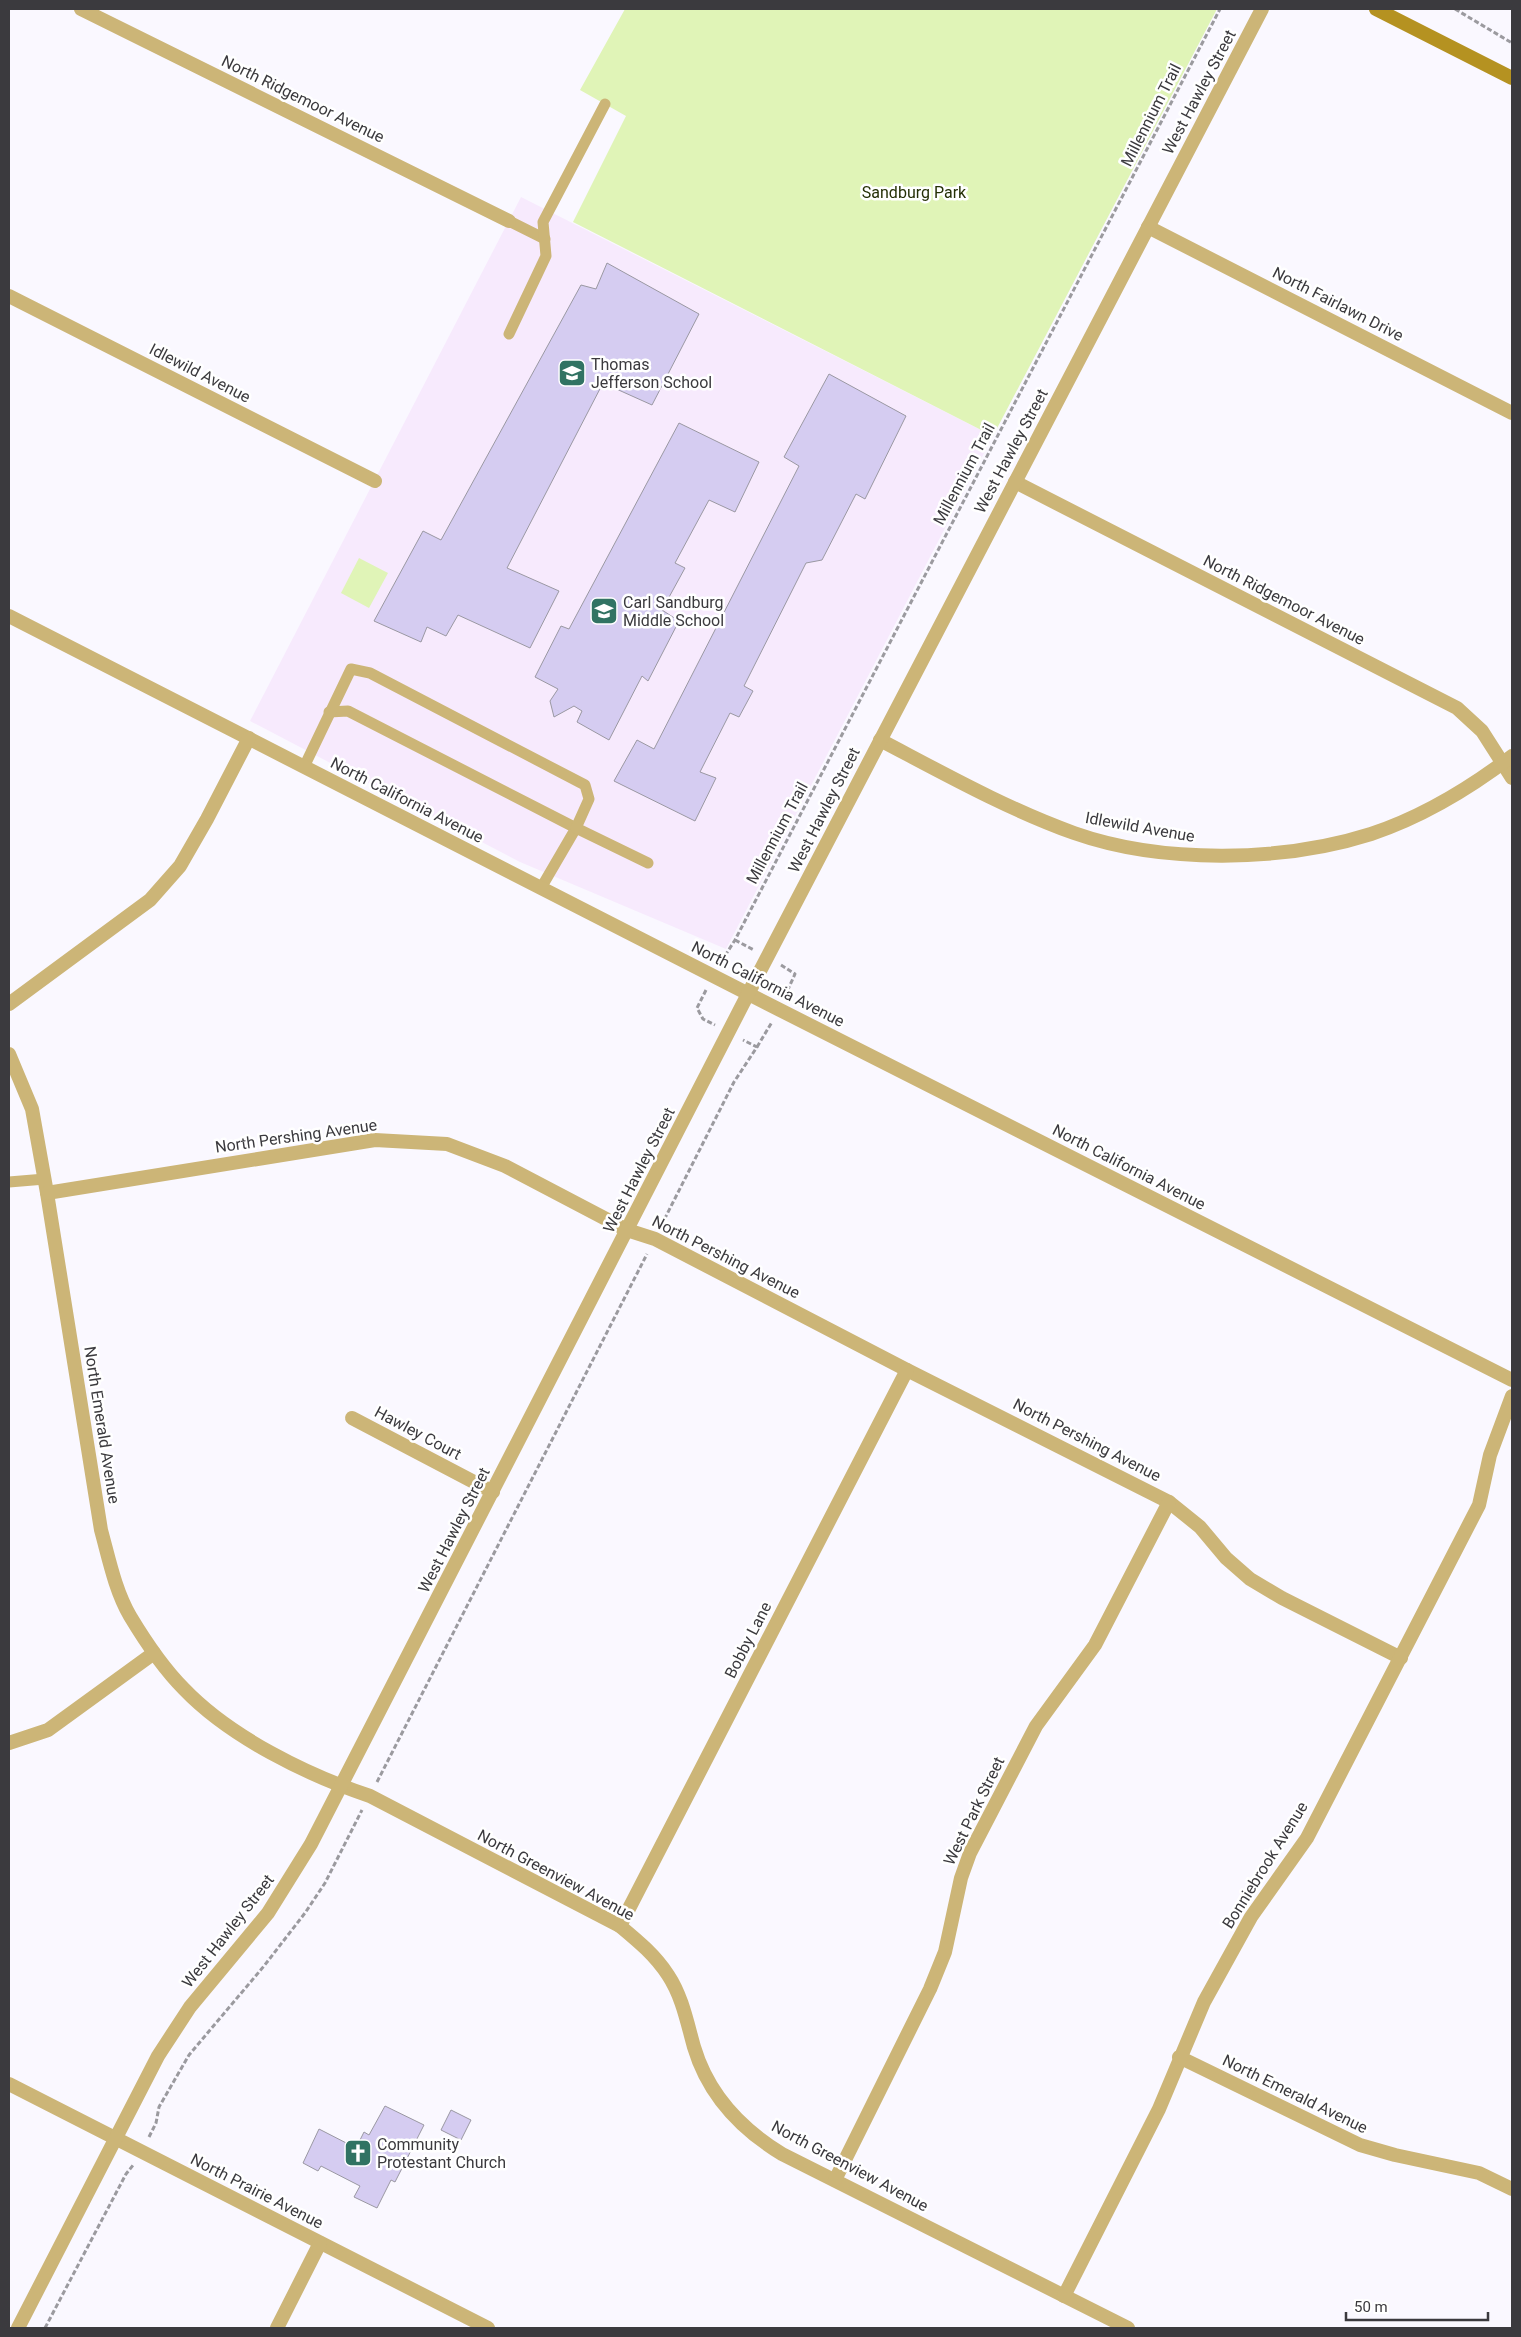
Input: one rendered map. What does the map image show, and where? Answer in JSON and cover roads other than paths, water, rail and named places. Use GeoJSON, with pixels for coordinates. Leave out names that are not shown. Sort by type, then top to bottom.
{"type":"FeatureCollection","features":[{"type":"Feature","properties":{"kind":"main road"},"geometry":{"type":"LineString","coordinates":[[1376,9],[1512,78]]}},
{"type":"Feature","properties":{"kind":"street","name":"North Ridgemoor Avenue"},"geometry":{"type":"LineString","coordinates":[[81,9],[509,221]]}},
{"type":"Feature","properties":{"kind":"street","name":"West Hawley Street"},"geometry":{"type":"LineString","coordinates":[[18,2328],[114,2138],[158,2056],[190,2007],[262,1920],[286,1886],[342,1786],[748,994],[1262,9]]}},
{"type":"Feature","properties":{"kind":"street","name":"North Fairlawn Drive"},"geometry":{"type":"LineString","coordinates":[[1148,227],[1512,413]]}},
{"type":"Feature","properties":{"kind":"street","name":"Idlewild Avenue"},"geometry":{"type":"LineString","coordinates":[[9,296],[375,481]]}},
{"type":"Feature","properties":{"kind":"street","name":"North Ridgemoor Avenue"},"geometry":{"type":"LineString","coordinates":[[1015,482],[1457,708],[1508,759],[1512,778]]}},
{"type":"Feature","properties":{"kind":"street","name":"North California Avenue"},"geometry":{"type":"LineString","coordinates":[[9,616],[748,994],[1512,1380]]}},
{"type":"Feature","properties":{"kind":"street"},"geometry":{"type":"LineString","coordinates":[[9,1004],[150,900],[180,866],[208,819],[249,738]]}},
{"type":"Feature","properties":{"kind":"street","name":"Idlewild Avenue"},"geometry":{"type":"LineString","coordinates":[[880,740],[996,800],[1074,833],[1164,852],[1215,856],[1256,855],[1338,843],[1373,833],[1408,819],[1474,784],[1508,759]]}},
{"type":"Feature","properties":{"kind":"street"},"geometry":{"type":"LineString","coordinates":[[9,1054],[32,1109],[46,1186]]}},
{"type":"Feature","properties":{"kind":"street","name":"North Pershing Avenue"},"geometry":{"type":"LineString","coordinates":[[46,1186],[375,1140],[447,1144],[505,1166],[627,1230],[655,1238],[907,1370],[1169,1502],[1200,1527],[1226,1558],[1250,1579],[1282,1598],[1401,1658]]}},
{"type":"Feature","properties":{"kind":"street","name":"North Emerald Avenue"},"geometry":{"type":"LineString","coordinates":[[46,1186],[101,1530],[113,1577],[129,1615],[154,1653]]}},
{"type":"Feature","properties":{"kind":"street","name":"Bobby Lane"},"geometry":{"type":"LineString","coordinates":[[620,1926],[907,1370]]}},
{"type":"Feature","properties":{"kind":"street","name":"Bonniebrook Avenue"},"geometry":{"type":"LineString","coordinates":[[1064,2296],[1159,2109],[1179,2057],[1204,2002],[1242,1934],[1307,1838],[1479,1505],[1490,1455],[1512,1396]]}},
{"type":"Feature","properties":{"kind":"street","name":"Hawley Court"},"geometry":{"type":"LineString","coordinates":[[352,1418],[493,1492]]}},
{"type":"Feature","properties":{"kind":"street","name":"West Park Street"},"geometry":{"type":"LineString","coordinates":[[835,2180],[930,1989],[945,1952],[961,1878],[970,1853],[1036,1726],[1095,1645],[1169,1502]]}},
{"type":"Feature","properties":{"kind":"street"},"geometry":{"type":"LineString","coordinates":[[9,1743],[48,1730],[154,1653]]}},
{"type":"Feature","properties":{"kind":"street","name":"North Greenview Avenue"},"geometry":{"type":"LineString","coordinates":[[154,1653],[184,1690],[228,1726],[278,1755],[342,1786],[370,1796],[620,1926],[650,1951],[669,1976],[685,2011],[694,2049],[710,2084],[727,2109],[760,2140],[782,2154],[1128,2328]]}},
{"type":"Feature","properties":{"kind":"street","name":"North Emerald Avenue"},"geometry":{"type":"LineString","coordinates":[[1179,2057],[1360,2145],[1395,2155],[1479,2173],[1512,2189]]}},
{"type":"Feature","properties":{"kind":"street","name":"North Prairie Avenue"},"geometry":{"type":"LineString","coordinates":[[9,2084],[488,2328]]}},
{"type":"Feature","properties":{"kind":"street"},"geometry":{"type":"LineString","coordinates":[[277,2328],[320,2243]]}},
{"type":"Feature","properties":{"kind":"lane"},"geometry":{"type":"LineString","coordinates":[[509,334],[546,256],[543,222],[605,104]]}},
{"type":"Feature","properties":{"kind":"lane"},"geometry":{"type":"LineString","coordinates":[[509,221],[544,239]]}},
{"type":"Feature","properties":{"kind":"lane"},"geometry":{"type":"LineString","coordinates":[[304,767],[351,669],[370,673],[585,785],[589,799],[576,828],[541,888]]}},
{"type":"Feature","properties":{"kind":"lane"},"geometry":{"type":"LineString","coordinates":[[329,712],[348,711],[648,863]]}},
{"type":"Feature","properties":{"kind":"lane"},"geometry":{"type":"LineString","coordinates":[[9,1182],[46,1186]]}},
{"type":"Feature","properties":{"kind":"place","name":"Thomas Jefferson School"},"geometry":{"type":"Point","coordinates":[572,373]}},
{"type":"Feature","properties":{"kind":"place","name":"Carl Sandburg Middle School"},"geometry":{"type":"Point","coordinates":[604,611]}},
{"type":"Feature","properties":{"kind":"place","name":"Community Protestant Church"},"geometry":{"type":"Point","coordinates":[358,2153]}},
{"type":"Feature","properties":{"kind":"park label","name":"Sandburg Park"},"geometry":{"type":"Point","coordinates":[914,192]}}]}
